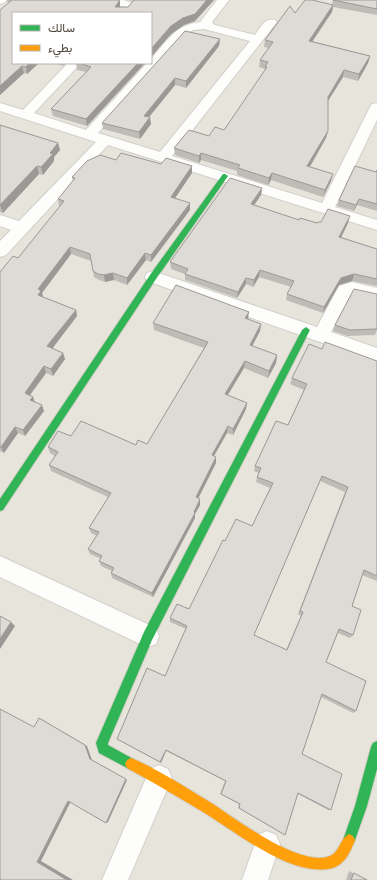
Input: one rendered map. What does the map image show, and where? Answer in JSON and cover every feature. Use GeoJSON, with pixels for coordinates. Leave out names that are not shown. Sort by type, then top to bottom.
{"type":"FeatureCollection","features":[{"type":"Feature","properties":{"kind":"street"},"geometry":{"type":"LineString","coordinates":[[110,0],[129,4],[128,8],[124,12]]}},
{"type":"Feature","properties":{"kind":"street"},"geometry":{"type":"LineString","coordinates":[[206,25],[206,22],[223,0]]}},
{"type":"Feature","properties":{"kind":"street"},"geometry":{"type":"LineString","coordinates":[[163,158],[271,22]]}},
{"type":"Feature","properties":{"kind":"street"},"geometry":{"type":"LineString","coordinates":[[89,135],[184,31],[190,27],[206,25],[211,28],[257,39]]}},
{"type":"Feature","properties":{"kind":"street"},"geometry":{"type":"LineString","coordinates":[[25,115],[74,64]]}},
{"type":"Feature","properties":{"kind":"street"},"geometry":{"type":"LineString","coordinates":[[0,107],[226,176],[377,225]]}},
{"type":"Feature","properties":{"kind":"street"},"geometry":{"type":"LineString","coordinates":[[326,209],[377,107]]}},
{"type":"Feature","properties":{"kind":"street"},"geometry":{"type":"LineString","coordinates":[[0,251],[105,140]]}},
{"type":"Feature","properties":{"kind":"street"},"geometry":{"type":"LineString","coordinates":[[0,507],[153,277],[226,176]]}},
{"type":"Feature","properties":{"kind":"street"},"geometry":{"type":"LineString","coordinates":[[0,220],[21,228]]}},
{"type":"Feature","properties":{"kind":"street"},"geometry":{"type":"LineString","coordinates":[[153,277],[377,354]]}},
{"type":"Feature","properties":{"kind":"street"},"geometry":{"type":"LineString","coordinates":[[375,761],[350,842],[339,858],[330,863],[306,861],[293,858],[267,844],[159,778],[104,749],[102,747],[102,743],[148,636],[313,332],[345,290],[352,288],[377,294]]}},
{"type":"Feature","properties":{"kind":"street"},"geometry":{"type":"LineString","coordinates":[[0,566],[148,636]]}},
{"type":"Feature","properties":{"kind":"street"},"geometry":{"type":"LineString","coordinates":[[116,880],[159,778]]}},
{"type":"Feature","properties":{"kind":"street"},"geometry":{"type":"LineString","coordinates":[[255,880],[267,844]]}},
{"type":"Feature","properties":{"kind":"shaded area"},"geometry":{"type":"Polygon","coordinates":[[[0,0],[377,0],[377,880],[0,880],[0,0]]]}},
{"type":"Feature","properties":{"kind":"building"},"geometry":{"type":"Polygon","coordinates":[[[12,0],[120,0],[115,7],[128,7],[134,0],[207,0],[195,14],[183,18],[171,26],[152,48],[152,12],[12,12],[12,64],[28,64],[26,67],[22,66],[0,86],[0,10],[12,0]]]}},
{"type":"Feature","properties":{"kind":"building"},"geometry":{"type":"Polygon","coordinates":[[[305,0],[312,0],[333,5],[309,41],[370,56],[359,74],[344,70],[328,97],[328,131],[307,166],[333,174],[325,190],[272,173],[269,178],[238,168],[240,165],[201,153],[199,156],[174,148],[189,130],[209,136],[215,127],[224,130],[267,67],[265,67],[268,62],[260,60],[273,42],[265,40],[290,6],[295,13],[305,0]]]}},
{"type":"Feature","properties":{"kind":"building"},"geometry":{"type":"Polygon","coordinates":[[[333,0],[377,0],[377,9],[333,0]]]}},
{"type":"Feature","properties":{"kind":"building"},"geometry":{"type":"Polygon","coordinates":[[[185,31],[220,39],[186,81],[175,78],[144,116],[150,117],[139,132],[102,123],[185,31]]]}},
{"type":"Feature","properties":{"kind":"building"},"geometry":{"type":"Polygon","coordinates":[[[82,64],[137,64],[86,119],[51,109],[91,67],[82,64]]]}},
{"type":"Feature","properties":{"kind":"building"},"geometry":{"type":"Polygon","coordinates":[[[0,125],[58,143],[50,153],[53,154],[41,167],[37,166],[0,205],[0,125]]]}},
{"type":"Feature","properties":{"kind":"building"},"geometry":{"type":"Polygon","coordinates":[[[121,153],[161,164],[166,158],[192,166],[171,197],[190,203],[151,255],[145,253],[127,278],[113,273],[104,275],[98,274],[93,271],[90,254],[70,247],[38,289],[41,291],[38,295],[76,310],[47,346],[63,353],[51,369],[44,366],[25,393],[33,397],[30,400],[42,405],[23,430],[15,427],[0,447],[0,272],[13,256],[18,258],[64,201],[58,199],[75,178],[72,177],[87,161],[100,155],[116,160],[121,153]]]}},
{"type":"Feature","properties":{"kind":"building"},"geometry":{"type":"Polygon","coordinates":[[[355,166],[376,172],[377,170],[377,204],[359,199],[356,205],[339,200],[355,166]]]}},
{"type":"Feature","properties":{"kind":"building"},"geometry":{"type":"Polygon","coordinates":[[[230,178],[262,188],[251,204],[299,220],[300,218],[317,223],[321,222],[328,209],[350,216],[339,237],[377,249],[377,279],[354,274],[341,278],[324,307],[287,294],[294,281],[260,270],[254,280],[246,278],[238,292],[185,274],[188,269],[170,262],[230,178]]]}},
{"type":"Feature","properties":{"kind":"building"},"geometry":{"type":"Polygon","coordinates":[[[176,285],[249,312],[245,318],[261,324],[250,345],[277,355],[269,371],[245,361],[225,394],[247,403],[233,429],[228,426],[212,455],[216,457],[196,497],[200,499],[194,512],[195,513],[152,593],[111,573],[114,568],[99,561],[102,556],[88,549],[99,532],[89,528],[111,493],[49,465],[58,452],[48,447],[58,431],[71,436],[81,421],[136,445],[138,440],[147,444],[208,342],[153,323],[176,285]]]}},
{"type":"Feature","properties":{"kind":"building"},"geometry":{"type":"Polygon","coordinates":[[[354,289],[377,294],[377,329],[350,330],[335,325],[354,289]]]}},
{"type":"Feature","properties":{"kind":"building"},"geometry":{"type":"Polygon","coordinates":[[[325,342],[377,361],[377,576],[364,570],[352,606],[361,610],[353,635],[339,629],[326,662],[366,681],[356,711],[322,694],[302,754],[342,774],[331,810],[298,793],[285,835],[239,808],[240,804],[221,794],[226,781],[166,750],[160,762],[117,739],[147,668],[165,676],[187,626],[170,618],[177,604],[189,609],[223,540],[225,541],[236,519],[252,526],[273,483],[257,477],[261,468],[255,466],[276,421],[288,425],[307,384],[292,378],[309,344],[322,349],[325,342]],[[322,476],[254,635],[287,650],[303,612],[300,611],[348,487],[322,476]]]}},
{"type":"Feature","properties":{"kind":"building"},"geometry":{"type":"Polygon","coordinates":[[[0,616],[11,622],[0,639],[0,616]]]}},
{"type":"Feature","properties":{"kind":"building"},"geometry":{"type":"Polygon","coordinates":[[[0,709],[34,727],[39,718],[85,745],[90,759],[126,779],[106,823],[68,801],[37,862],[67,880],[0,880],[0,709]]]}},
{"type":"Feature","properties":{"kind":"building"},"geometry":{"type":"Polygon","coordinates":[[[354,873],[367,880],[351,880],[354,873]]]}},
{"type":"Feature","properties":{"kind":"traffic: fast"},"geometry":{"type":"LineString","coordinates":[[0,507],[153,277],[225,176]]}},
{"type":"Feature","properties":{"kind":"traffic: fast"},"geometry":{"type":"LineString","coordinates":[[131,764],[103,749],[102,743],[148,636],[306,330]]}},
{"type":"Feature","properties":{"kind":"traffic: fast"},"geometry":{"type":"LineString","coordinates":[[349,840],[361,806],[377,747]]}},
{"type":"Feature","properties":{"kind":"traffic: slow"},"geometry":{"type":"LineString","coordinates":[[131,764],[208,808],[266,845],[299,860],[314,863],[332,862],[342,854],[349,840]]}}]}
